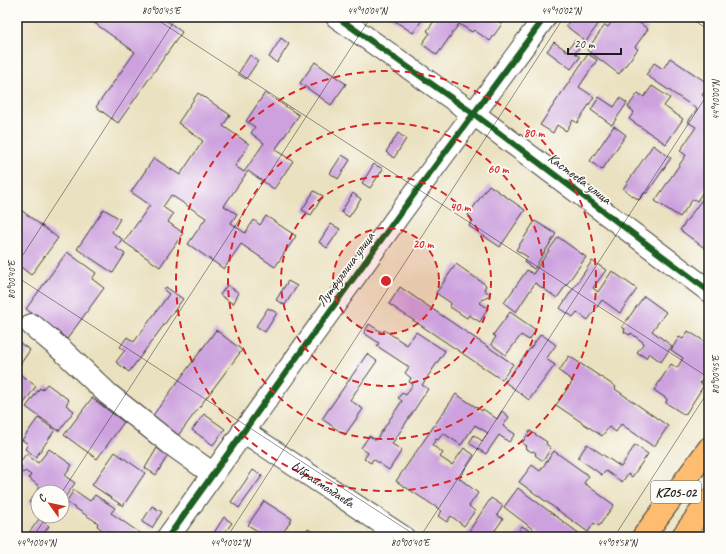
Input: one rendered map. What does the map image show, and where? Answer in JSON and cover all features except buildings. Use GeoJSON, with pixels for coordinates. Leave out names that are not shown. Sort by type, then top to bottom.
{"type":"FeatureCollection","features":[{"type":"Feature","properties":{"kind":"highway","name":"KZ05-02"},"geometry":{"type":"LineString","coordinates":[[643,537],[709,448]]}},
{"type":"Feature","properties":{"kind":"highway"},"geometry":{"type":"LineString","coordinates":[[682,537],[709,500]]}},
{"type":"Feature","properties":{"kind":"street","name":"Кастеева улица"},"geometry":{"type":"LineString","coordinates":[[337,17],[474,114],[709,291]]}},
{"type":"Feature","properties":{"kind":"street","name":"Лутфуллина улица"},"geometry":{"type":"LineString","coordinates":[[168,537],[401,212],[545,17]]}},
{"type":"Feature","properties":{"kind":"street"},"geometry":{"type":"LineString","coordinates":[[32,325],[63,351],[108,394],[171,444],[213,474]]}},
{"type":"Feature","properties":{"kind":"street","name":"Ыбраймолдаева"},"geometry":{"type":"LineString","coordinates":[[243,431],[402,537]]}},
{"type":"Feature","properties":{"kind":"cycle path"},"geometry":{"type":"LineString","coordinates":[[337,17],[474,114],[709,291]]}},
{"type":"Feature","properties":{"kind":"cycle path"},"geometry":{"type":"LineString","coordinates":[[168,537],[401,212],[545,17]]}}]}
